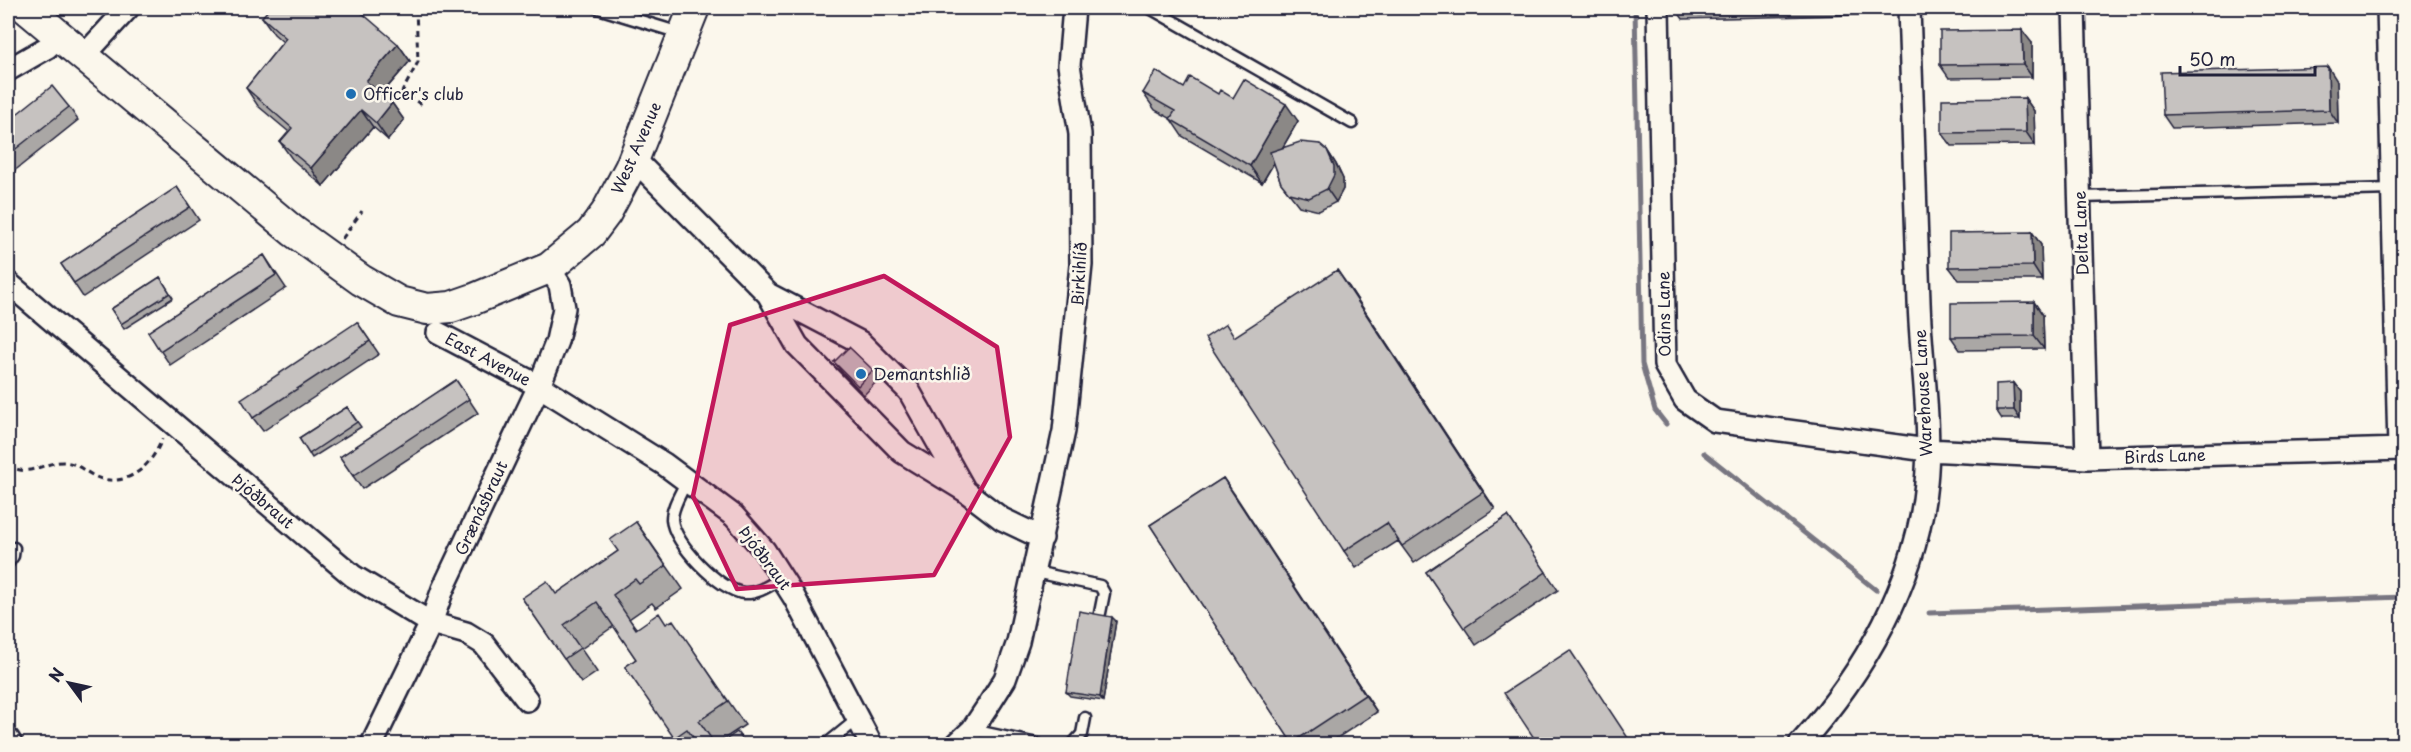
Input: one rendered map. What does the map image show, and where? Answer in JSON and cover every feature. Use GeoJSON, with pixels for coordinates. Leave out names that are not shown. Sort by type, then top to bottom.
{"type":"FeatureCollection","features":[{"type":"Feature","properties":{"kind":"street"},"geometry":{"type":"LineString","coordinates":[[28,8],[83,57],[293,231],[361,280],[399,302],[427,309],[451,306],[549,268]]}},
{"type":"Feature","properties":{"kind":"street"},"geometry":{"type":"LineString","coordinates":[[83,57],[128,8]]}},
{"type":"Feature","properties":{"kind":"street","name":"Birkihlíð"},"geometry":{"type":"LineString","coordinates":[[957,744],[972,730],[1005,679],[1018,642],[1064,430],[1081,265],[1080,134],[1069,65],[1074,8]]}},
{"type":"Feature","properties":{"kind":"street","name":"Odins Lane"},"geometry":{"type":"LineString","coordinates":[[1658,8],[1665,365],[1685,400],[1716,420],[1927,450]]}},
{"type":"Feature","properties":{"kind":"street","name":"Warehouse Lane"},"geometry":{"type":"LineString","coordinates":[[1800,744],[1851,679],[1869,650],[1900,588],[1913,555],[1926,484],[1927,450],[1920,337],[1909,8]]}},
{"type":"Feature","properties":{"kind":"street","name":"Delta Lane"},"geometry":{"type":"LineString","coordinates":[[2074,8],[2087,458]]}},
{"type":"Feature","properties":{"kind":"street"},"geometry":{"type":"LineString","coordinates":[[2388,8],[2401,449]]}},
{"type":"Feature","properties":{"kind":"street","name":"West Avenue"},"geometry":{"type":"LineString","coordinates":[[549,268],[572,251],[601,219],[634,159],[689,21]]}},
{"type":"Feature","properties":{"kind":"street"},"geometry":{"type":"LineString","coordinates":[[8,70],[48,47]]}},
{"type":"Feature","properties":{"kind":"street"},"geometry":{"type":"LineString","coordinates":[[634,159],[768,294],[797,345],[902,452],[964,490],[1002,519],[1042,538]]}},
{"type":"Feature","properties":{"kind":"street","name":"Grænásbraut"},"geometry":{"type":"LineString","coordinates":[[372,744],[431,623],[443,588],[557,341],[564,308],[560,285],[549,268]]}},
{"type":"Feature","properties":{"kind":"street","name":"Þjóðbraut"},"geometry":{"type":"LineString","coordinates":[[8,283],[353,576],[431,623],[466,633],[484,644],[527,700]]}},
{"type":"Feature","properties":{"kind":"street"},"geometry":{"type":"LineString","coordinates":[[768,294],[860,342],[909,391],[964,490]]}},
{"type":"Feature","properties":{"kind":"street","name":"East Avenue"},"geometry":{"type":"LineString","coordinates":[[438,333],[538,386]]}},
{"type":"Feature","properties":{"kind":"street","name":"Þjóðbraut"},"geometry":{"type":"LineString","coordinates":[[538,386],[687,480],[734,516],[764,550],[782,578],[871,744]]}},
{"type":"Feature","properties":{"kind":"street","name":"Birds Lane"},"geometry":{"type":"LineString","coordinates":[[1927,450],[2087,458],[2401,449]]}},
{"type":"Feature","properties":{"kind":"street"},"geometry":{"type":"LineString","coordinates":[[8,739],[11,744]]}},
{"type":"Feature","properties":{"kind":"lane"},"geometry":{"type":"LineString","coordinates":[[598,8],[689,21]]}},
{"type":"Feature","properties":{"kind":"lane"},"geometry":{"type":"LineString","coordinates":[[1150,8],[1352,123]]}},
{"type":"Feature","properties":{"kind":"lane"},"geometry":{"type":"LineString","coordinates":[[2080,197],[2393,189]]}},
{"type":"Feature","properties":{"kind":"lane"},"geometry":{"type":"LineString","coordinates":[[687,480],[675,506],[673,525],[677,535],[706,572],[728,589],[741,593],[766,588],[782,578]]}},
{"type":"Feature","properties":{"kind":"lane"},"geometry":{"type":"LineString","coordinates":[[8,563],[13,556],[14,548]]}},
{"type":"Feature","properties":{"kind":"lane"},"geometry":{"type":"LineString","coordinates":[[1035,572],[1100,586],[1104,593],[1100,613]]}},
{"type":"Feature","properties":{"kind":"lane"},"geometry":{"type":"LineString","coordinates":[[827,744],[859,718]]}},
{"type":"Feature","properties":{"kind":"lane"},"geometry":{"type":"LineString","coordinates":[[1073,744],[1082,734],[1085,718]]}},
{"type":"Feature","properties":{"kind":"lane"},"geometry":{"type":"LineString","coordinates":[[972,730],[1036,744]]}},
{"type":"Feature","properties":{"kind":"path"},"geometry":{"type":"LineString","coordinates":[[416,8],[418,62],[402,92],[424,107]]}},
{"type":"Feature","properties":{"kind":"path"},"geometry":{"type":"LineString","coordinates":[[8,464],[22,471],[34,471],[53,462],[68,462],[102,479],[126,478],[144,469],[156,454],[162,438],[175,426]]}},
{"type":"Feature","properties":{"kind":"highlighted area"},"geometry":{"type":"Polygon","coordinates":[[[884,276],[997,347],[1010,437],[934,575],[737,589],[693,496],[730,325],[884,276]]]}},
{"type":"Feature","properties":{"kind":"building","name":"Officer's club"},"geometry":{"type":"Polygon","coordinates":[[[270,8],[356,8],[398,44],[366,81],[392,103],[376,123],[361,110],[311,168],[280,142],[292,128],[246,88],[286,38],[262,17],[270,8]]]}},
{"type":"Feature","properties":{"kind":"building"},"geometry":{"type":"Polygon","coordinates":[[[2022,30],[2023,64],[1940,65],[1940,31],[2022,30]]]}},
{"type":"Feature","properties":{"kind":"building"},"geometry":{"type":"Polygon","coordinates":[[[2328,67],[2329,110],[2163,115],[2161,72],[2328,67]]]}},
{"type":"Feature","properties":{"kind":"building"},"geometry":{"type":"Polygon","coordinates":[[[1156,71],[1184,88],[1190,77],[1218,94],[1220,90],[1233,98],[1244,79],[1286,104],[1250,166],[1170,119],[1175,111],[1143,93],[1156,71]]]}},
{"type":"Feature","properties":{"kind":"building"},"geometry":{"type":"Polygon","coordinates":[[[52,86],[69,107],[8,155],[8,121],[52,86]]]}},
{"type":"Feature","properties":{"kind":"building"},"geometry":{"type":"Polygon","coordinates":[[[2025,98],[2026,132],[1942,133],[1942,99],[2025,98]]]}},
{"type":"Feature","properties":{"kind":"building"},"geometry":{"type":"Polygon","coordinates":[[[1300,142],[1320,144],[1327,150],[1334,166],[1334,175],[1327,189],[1309,198],[1289,193],[1281,183],[1270,152],[1300,142]]]}},
{"type":"Feature","properties":{"kind":"building"},"geometry":{"type":"Polygon","coordinates":[[[177,187],[190,207],[74,283],[61,264],[177,187]]]}},
{"type":"Feature","properties":{"kind":"building"},"geometry":{"type":"Polygon","coordinates":[[[2032,232],[2033,266],[1949,267],[1949,233],[2032,232]]]}},
{"type":"Feature","properties":{"kind":"building"},"geometry":{"type":"Polygon","coordinates":[[[264,255],[276,275],[160,351],[148,332],[264,255]]]}},
{"type":"Feature","properties":{"kind":"building"},"geometry":{"type":"Polygon","coordinates":[[[1337,270],[1483,492],[1402,546],[1387,523],[1344,551],[1205,338],[1226,324],[1234,337],[1337,270]]]}},
{"type":"Feature","properties":{"kind":"building"},"geometry":{"type":"Polygon","coordinates":[[[160,277],[170,293],[121,324],[111,309],[160,277]]]}},
{"type":"Feature","properties":{"kind":"building"},"geometry":{"type":"Polygon","coordinates":[[[2034,302],[2034,336],[1951,337],[1951,303],[2034,302]]]}},
{"type":"Feature","properties":{"kind":"building"},"geometry":{"type":"Polygon","coordinates":[[[357,322],[370,341],[253,418],[241,399],[357,322]]]}},
{"type":"Feature","properties":{"kind":"building"},"geometry":{"type":"Polygon","coordinates":[[[849,347],[873,370],[858,386],[834,362],[849,347]]]}},
{"type":"Feature","properties":{"kind":"building"},"geometry":{"type":"Polygon","coordinates":[[[456,380],[469,399],[353,476],[340,457],[456,380]]]}},
{"type":"Feature","properties":{"kind":"building"},"geometry":{"type":"Polygon","coordinates":[[[2013,383],[2014,410],[1996,410],[1996,384],[2013,383]]]}},
{"type":"Feature","properties":{"kind":"building"},"geometry":{"type":"Polygon","coordinates":[[[347,407],[357,422],[309,454],[299,438],[347,407]]]}},
{"type":"Feature","properties":{"kind":"building"},"geometry":{"type":"Polygon","coordinates":[[[1223,478],[1365,695],[1292,743],[1150,525],[1223,478]]]}},
{"type":"Feature","properties":{"kind":"building"},"geometry":{"type":"Polygon","coordinates":[[[1508,516],[1546,572],[1464,628],[1426,572],[1508,516]]]}},
{"type":"Feature","properties":{"kind":"building"},"geometry":{"type":"Polygon","coordinates":[[[636,522],[666,566],[639,584],[635,579],[613,595],[636,629],[659,613],[666,624],[673,620],[728,701],[699,721],[715,744],[698,744],[687,729],[674,738],[625,667],[636,659],[597,602],[564,625],[580,648],[564,659],[522,598],[547,581],[556,594],[618,551],[610,540],[636,522]]]}},
{"type":"Feature","properties":{"kind":"building"},"geometry":{"type":"Polygon","coordinates":[[[1079,611],[1112,617],[1100,697],[1066,692],[1079,611]]]}},
{"type":"Feature","properties":{"kind":"building"},"geometry":{"type":"Polygon","coordinates":[[[1570,650],[1632,744],[1538,744],[1504,693],[1570,650]]]}},
{"type":"Feature","properties":{"kind":"building"},"geometry":{"type":"Polygon","coordinates":[[[737,732],[746,744],[720,744],[737,732]]]}},
{"type":"Feature","properties":{"kind":"waterway"},"geometry":{"type":"LineString","coordinates":[[1635,8],[1642,364],[1655,410],[1666,424]]}},
{"type":"Feature","properties":{"kind":"waterway"},"geometry":{"type":"LineString","coordinates":[[1704,453],[1876,590]]}},
{"type":"Feature","properties":{"kind":"waterway"},"geometry":{"type":"LineString","coordinates":[[1929,613],[2404,597]]}},
{"type":"Feature","properties":{"kind":"place","name":"Officer's club"},"geometry":{"type":"Point","coordinates":[351,94]}},
{"type":"Feature","properties":{"kind":"place","name":"Demantshlið"},"geometry":{"type":"Point","coordinates":[861,374]}}]}
